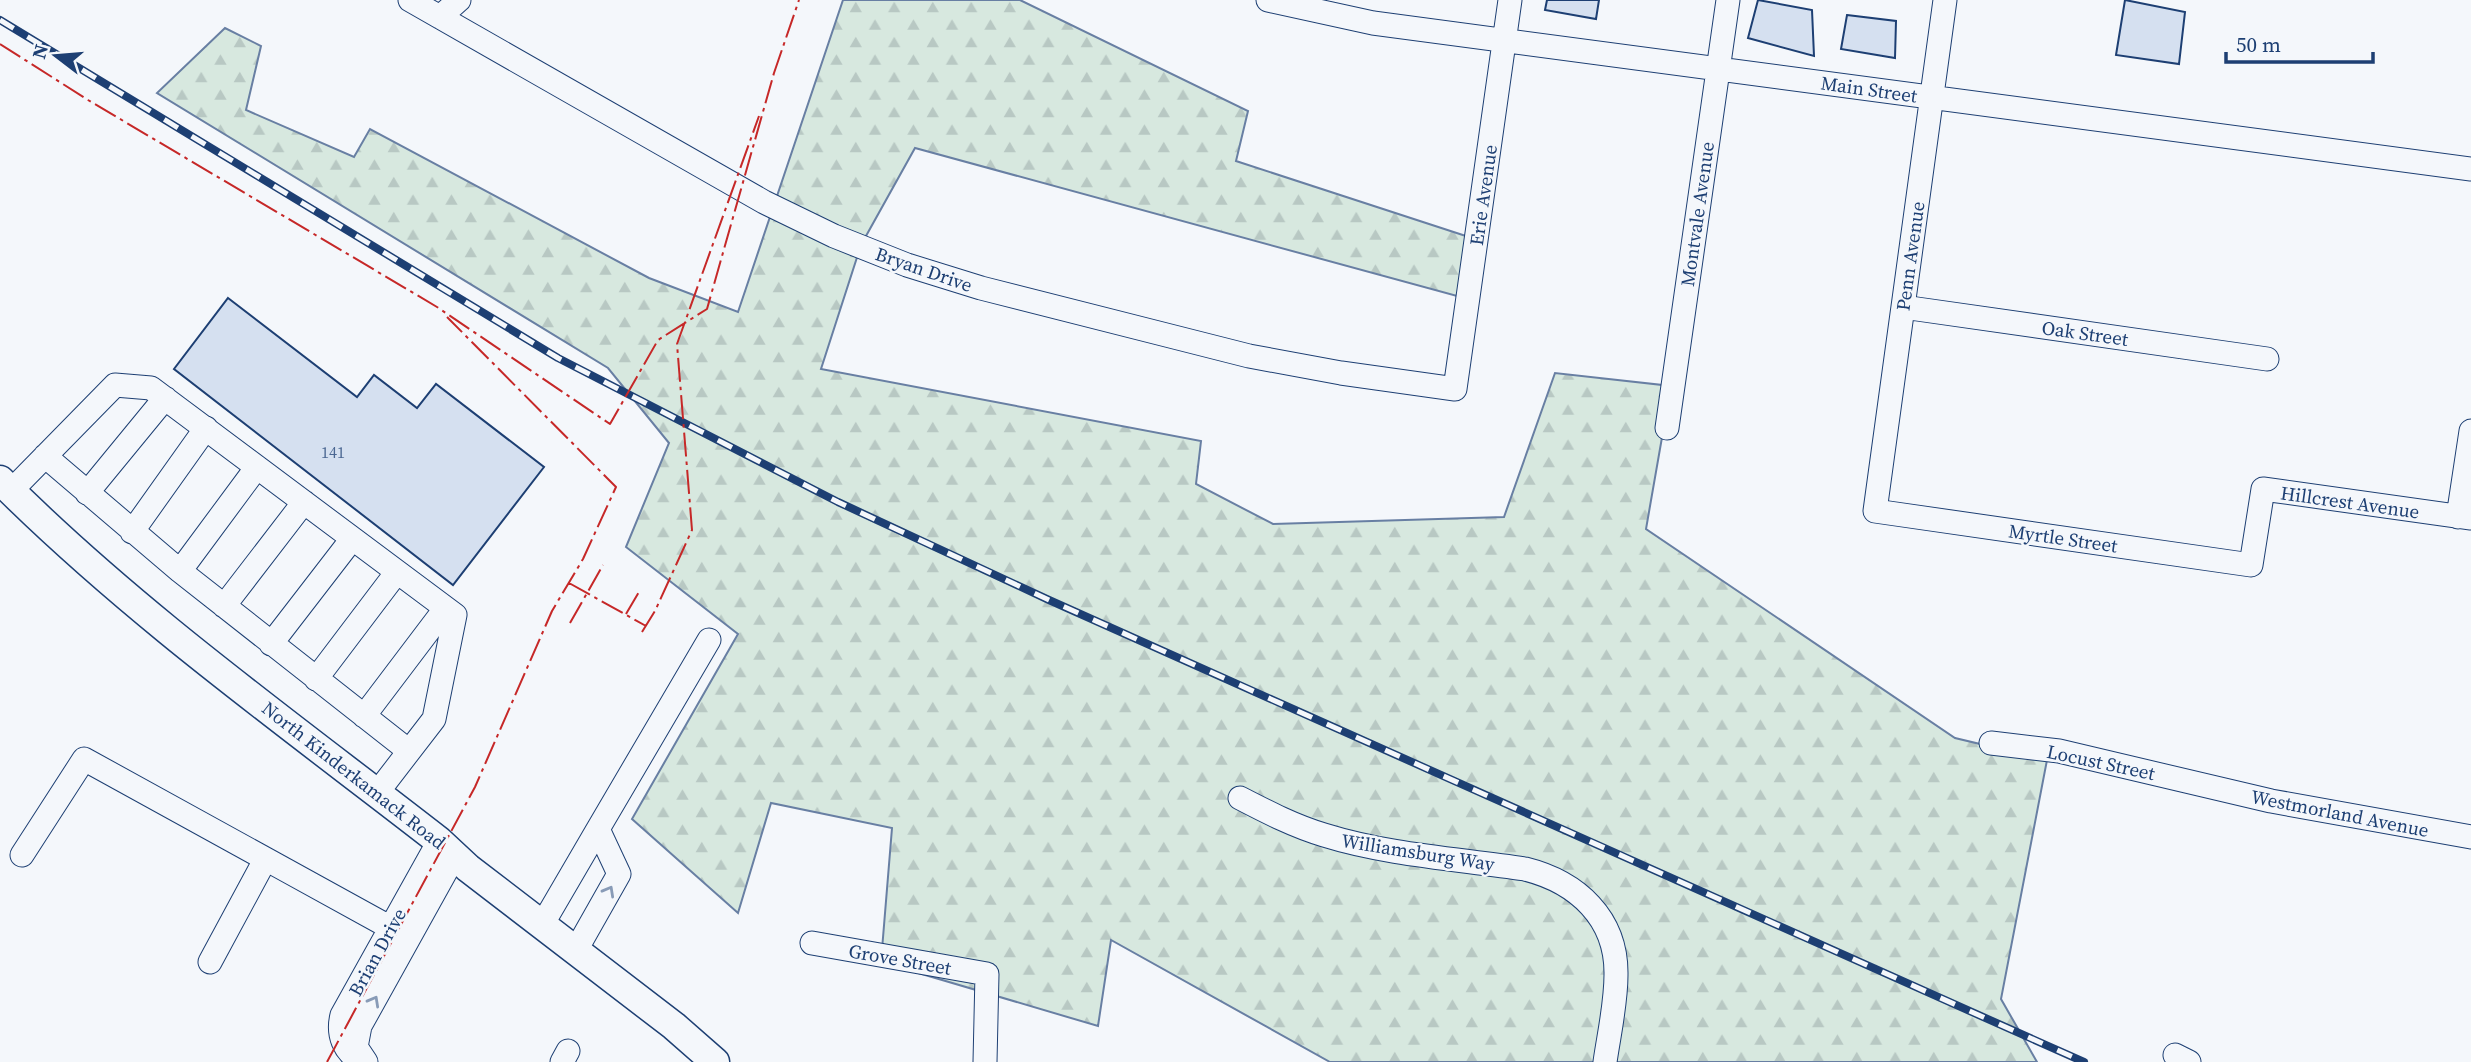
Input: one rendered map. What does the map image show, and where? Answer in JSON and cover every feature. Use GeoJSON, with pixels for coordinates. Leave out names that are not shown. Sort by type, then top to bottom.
{"type":"FeatureCollection","features":[{"type":"Feature","properties":{"kind":"main road","name":"North Kinderkamack Road"},"geometry":{"type":"LineString","coordinates":[[5,486],[122,594],[674,1026],[715,1062]]}},
{"type":"Feature","properties":{"kind":"street","name":"Bryan Drive"},"geometry":{"type":"LineString","coordinates":[[410,0],[764,202],[834,236],[907,265],[981,288],[1249,356],[1341,373],[1455,389]]}},
{"type":"Feature","properties":{"kind":"street"},"geometry":{"type":"LineString","coordinates":[[440,17],[459,0]]}},
{"type":"Feature","properties":{"kind":"street","name":"Main Street"},"geometry":{"type":"LineString","coordinates":[[1268,0],[1373,23],[2471,169]]}},
{"type":"Feature","properties":{"kind":"street","name":"Erie Avenue"},"geometry":{"type":"LineString","coordinates":[[1455,389],[1510,0]]}},
{"type":"Feature","properties":{"kind":"street","name":"Montvale Avenue"},"geometry":{"type":"LineString","coordinates":[[1667,428],[1728,0]]}},
{"type":"Feature","properties":{"kind":"street","name":"Penn Avenue"},"geometry":{"type":"LineString","coordinates":[[1875,511],[1945,0]]}},
{"type":"Feature","properties":{"kind":"street","name":"Oak Street"},"geometry":{"type":"LineString","coordinates":[[1903,307],[2267,359]]}},
{"type":"Feature","properties":{"kind":"street"},"geometry":{"type":"LineString","coordinates":[[5,486],[45,456],[115,385],[151,388],[455,615],[434,719],[377,793]]}},
{"type":"Feature","properties":{"kind":"street"},"geometry":{"type":"LineString","coordinates":[[87,493],[165,398]]}},
{"type":"Feature","properties":{"kind":"street"},"geometry":{"type":"LineString","coordinates":[[132,532],[206,428]]}},
{"type":"Feature","properties":{"kind":"street"},"geometry":{"type":"LineString","coordinates":[[2465,517],[2471,430]]}},
{"type":"Feature","properties":{"kind":"street"},"geometry":{"type":"LineString","coordinates":[[45,456],[180,571],[409,751]]}},
{"type":"Feature","properties":{"kind":"street"},"geometry":{"type":"LineString","coordinates":[[180,571],[257,467]]}},
{"type":"Feature","properties":{"kind":"street","name":"Hillcrest Avenue"},"geometry":{"type":"LineString","coordinates":[[2251,565],[2263,489],[2465,517]]}},
{"type":"Feature","properties":{"kind":"street"},"geometry":{"type":"LineString","coordinates":[[224,606],[304,502]]}},
{"type":"Feature","properties":{"kind":"street","name":"Myrtle Street"},"geometry":{"type":"LineString","coordinates":[[1875,511],[2251,565]]}},
{"type":"Feature","properties":{"kind":"street"},"geometry":{"type":"LineString","coordinates":[[271,644],[352,538]]}},
{"type":"Feature","properties":{"kind":"street"},"geometry":{"type":"LineString","coordinates":[[316,680],[397,572]]}},
{"type":"Feature","properties":{"kind":"street"},"geometry":{"type":"LineString","coordinates":[[364,716],[445,608]]}},
{"type":"Feature","properties":{"kind":"street"},"geometry":{"type":"LineString","coordinates":[[542,925],[709,640]]}},
{"type":"Feature","properties":{"kind":"street","name":"Locust Street"},"geometry":{"type":"LineString","coordinates":[[1991,743],[2059,751],[2210,786]]}},
{"type":"Feature","properties":{"kind":"street"},"geometry":{"type":"LineString","coordinates":[[22,855],[84,759],[391,928]]}},
{"type":"Feature","properties":{"kind":"street","name":"Westmorland Avenue"},"geometry":{"type":"LineString","coordinates":[[2210,786],[2471,837]]}},
{"type":"Feature","properties":{"kind":"street","name":"Williamsburg Way"},"geometry":{"type":"LineString","coordinates":[[1240,798],[1278,818],[1323,835],[1370,847],[1525,869],[1547,874],[1575,890],[1592,908],[1606,930],[1616,964],[1605,1062]]}},
{"type":"Feature","properties":{"kind":"street"},"geometry":{"type":"LineString","coordinates":[[576,950],[619,874],[598,829]]}},
{"type":"Feature","properties":{"kind":"street","name":"Brian Drive"},"geometry":{"type":"LineString","coordinates":[[364,1062],[346,1048],[341,1038],[339,1026],[342,1015],[391,928],[447,848]]}},
{"type":"Feature","properties":{"kind":"street","name":"Brian Drive"},"geometry":{"type":"LineString","coordinates":[[364,1062],[356,1047],[359,1026],[447,848]]}},
{"type":"Feature","properties":{"kind":"street"},"geometry":{"type":"LineString","coordinates":[[210,962],[265,860]]}},
{"type":"Feature","properties":{"kind":"street","name":"Grove Street"},"geometry":{"type":"LineString","coordinates":[[812,943],[988,974],[985,1062]]}},
{"type":"Feature","properties":{"kind":"green space"},"geometry":{"type":"Polygon","coordinates":[[[843,0],[1020,0],[1248,111],[1236,161],[1472,238],[1468,299],[915,148],[861,245],[821,369],[1201,441],[1196,484],[1273,524],[1504,517],[1555,373],[1671,386],[1646,529],[1955,738],[2047,760],[2001,999],[2037,1062],[1330,1062],[1111,940],[1098,1026],[881,962],[892,828],[771,803],[738,913],[632,819],[738,634],[626,547],[669,443],[608,368],[157,93],[225,28],[261,46],[246,110],[354,157],[370,129],[649,278],[738,312],[843,0]]]}},
{"type":"Feature","properties":{"kind":"building"},"geometry":{"type":"Polygon","coordinates":[[[1547,0],[1599,0],[1596,19],[1545,10],[1547,0]]]}},
{"type":"Feature","properties":{"kind":"building"},"geometry":{"type":"Polygon","coordinates":[[[1758,0],[1812,10],[1814,56],[1748,38],[1758,0]]]}},
{"type":"Feature","properties":{"kind":"building"},"geometry":{"type":"Polygon","coordinates":[[[2125,0],[2185,12],[2179,64],[2116,55],[2125,0]]]}},
{"type":"Feature","properties":{"kind":"building"},"geometry":{"type":"Polygon","coordinates":[[[1847,15],[1896,21],[1895,58],[1841,49],[1847,15]]]}},
{"type":"Feature","properties":{"kind":"building"},"geometry":{"type":"Polygon","coordinates":[[[228,298],[357,397],[374,375],[417,408],[436,384],[544,467],[453,585],[174,369],[228,298]]]}},
{"type":"Feature","properties":{"kind":"railway"},"geometry":{"type":"LineString","coordinates":[[0,20],[558,358],[838,502],[1049,600],[2084,1062]]}},
{"type":"Feature","properties":{"kind":"power"},"geometry":{"type":"LineString","coordinates":[[774,73],[799,0]]}},
{"type":"Feature","properties":{"kind":"power"},"geometry":{"type":"LineString","coordinates":[[0,44],[88,100],[437,307],[610,424],[658,340],[707,309],[774,73]]}},
{"type":"Feature","properties":{"kind":"power"},"geometry":{"type":"LineString","coordinates":[[642,632],[655,611],[692,530],[677,344],[759,116]]}},
{"type":"Feature","properties":{"kind":"power"},"geometry":{"type":"LineString","coordinates":[[327,1062],[475,787],[552,611],[583,559],[616,487],[447,317]]}},
{"type":"Feature","properties":{"kind":"power"},"geometry":{"type":"LineString","coordinates":[[570,623],[603,565]]}},
{"type":"Feature","properties":{"kind":"power"},"geometry":{"type":"LineString","coordinates":[[569,583],[646,626]]}},
{"type":"Feature","properties":{"kind":"power"},"geometry":{"type":"LineString","coordinates":[[626,614],[639,592]]}}]}
